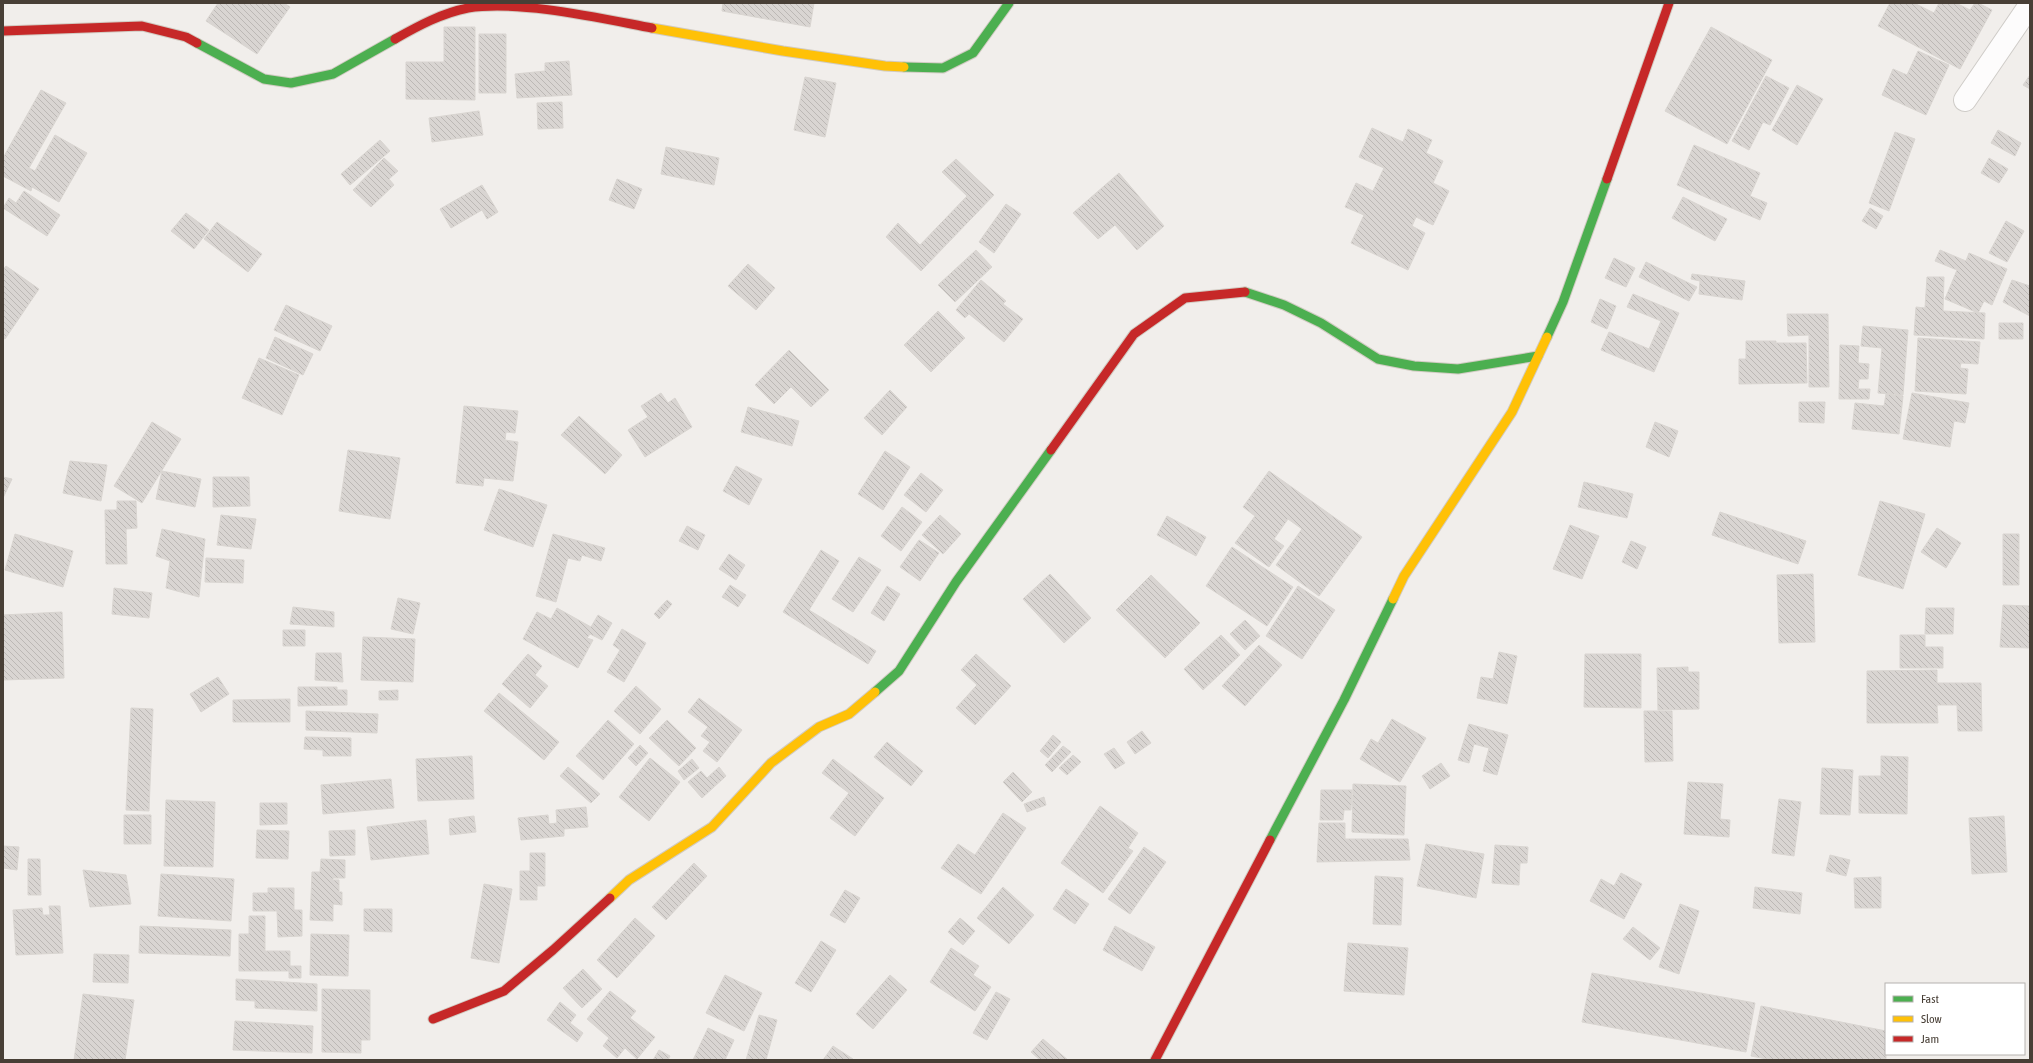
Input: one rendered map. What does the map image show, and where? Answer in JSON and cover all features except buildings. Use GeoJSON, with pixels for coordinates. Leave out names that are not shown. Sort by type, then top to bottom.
{"type":"FeatureCollection","features":[{"type":"Feature","properties":{"kind":"street"},"geometry":{"type":"LineString","coordinates":[[3,31],[142,26],[186,37],[264,80],[291,83],[333,74],[427,21],[468,8],[505,6],[545,9],[783,51],[885,66],[943,68],[973,53],[1002,16],[1008,3]]}},
{"type":"Feature","properties":{"kind":"street"},"geometry":{"type":"LineString","coordinates":[[1155,1060],[1340,707],[1404,576],[1512,412],[1563,302],[1670,3]]}},
{"type":"Feature","properties":{"kind":"street"},"geometry":{"type":"LineString","coordinates":[[1965,100],[2030,5]]}},
{"type":"Feature","properties":{"kind":"street"},"geometry":{"type":"LineString","coordinates":[[433,1019],[504,991],[553,950],[629,880],[712,827],[771,763],[819,727],[849,714],[899,671],[956,582],[1134,334],[1185,298],[1242,291],[1284,305],[1321,323],[1378,359],[1414,366],[1458,369],[1538,356]]}},
{"type":"Feature","properties":{"kind":"traffic: fast"},"geometry":{"type":"LineString","coordinates":[[904,67],[943,68],[973,53],[1009,3]]}},
{"type":"Feature","properties":{"kind":"traffic: fast"},"geometry":{"type":"LineString","coordinates":[[197,43],[264,79],[291,83],[333,74],[395,39]]}},
{"type":"Feature","properties":{"kind":"traffic: fast"},"geometry":{"type":"LineString","coordinates":[[1547,337],[1563,302],[1607,179]]}},
{"type":"Feature","properties":{"kind":"traffic: fast"},"geometry":{"type":"LineString","coordinates":[[1245,292],[1284,305],[1321,323],[1378,359],[1414,366],[1458,369],[1538,356]]}},
{"type":"Feature","properties":{"kind":"traffic: fast"},"geometry":{"type":"LineString","coordinates":[[875,692],[899,671],[956,582],[1051,450]]}},
{"type":"Feature","properties":{"kind":"traffic: fast"},"geometry":{"type":"LineString","coordinates":[[1270,840],[1344,700],[1393,599]]}},
{"type":"Feature","properties":{"kind":"traffic: slow"},"geometry":{"type":"LineString","coordinates":[[652,28],[783,51],[885,66],[904,67]]}},
{"type":"Feature","properties":{"kind":"traffic: slow"},"geometry":{"type":"LineString","coordinates":[[1393,599],[1404,576],[1512,412],[1547,337]]}},
{"type":"Feature","properties":{"kind":"traffic: slow"},"geometry":{"type":"LineString","coordinates":[[610,898],[629,880],[712,827],[771,763],[819,727],[849,714],[875,692]]}},
{"type":"Feature","properties":{"kind":"traffic: jam"},"geometry":{"type":"LineString","coordinates":[[1607,179],[1669,3]]}},
{"type":"Feature","properties":{"kind":"traffic: jam"},"geometry":{"type":"LineString","coordinates":[[395,39],[421,25],[449,13],[468,8],[489,6],[511,6],[560,11],[652,28]]}},
{"type":"Feature","properties":{"kind":"traffic: jam"},"geometry":{"type":"LineString","coordinates":[[3,31],[142,26],[186,37],[197,43]]}},
{"type":"Feature","properties":{"kind":"traffic: jam"},"geometry":{"type":"LineString","coordinates":[[1051,450],[1134,334],[1185,298],[1245,292]]}},
{"type":"Feature","properties":{"kind":"traffic: jam"},"geometry":{"type":"LineString","coordinates":[[1155,1060],[1270,840]]}},
{"type":"Feature","properties":{"kind":"traffic: jam"},"geometry":{"type":"LineString","coordinates":[[433,1019],[504,991],[553,950],[610,898]]}}]}
